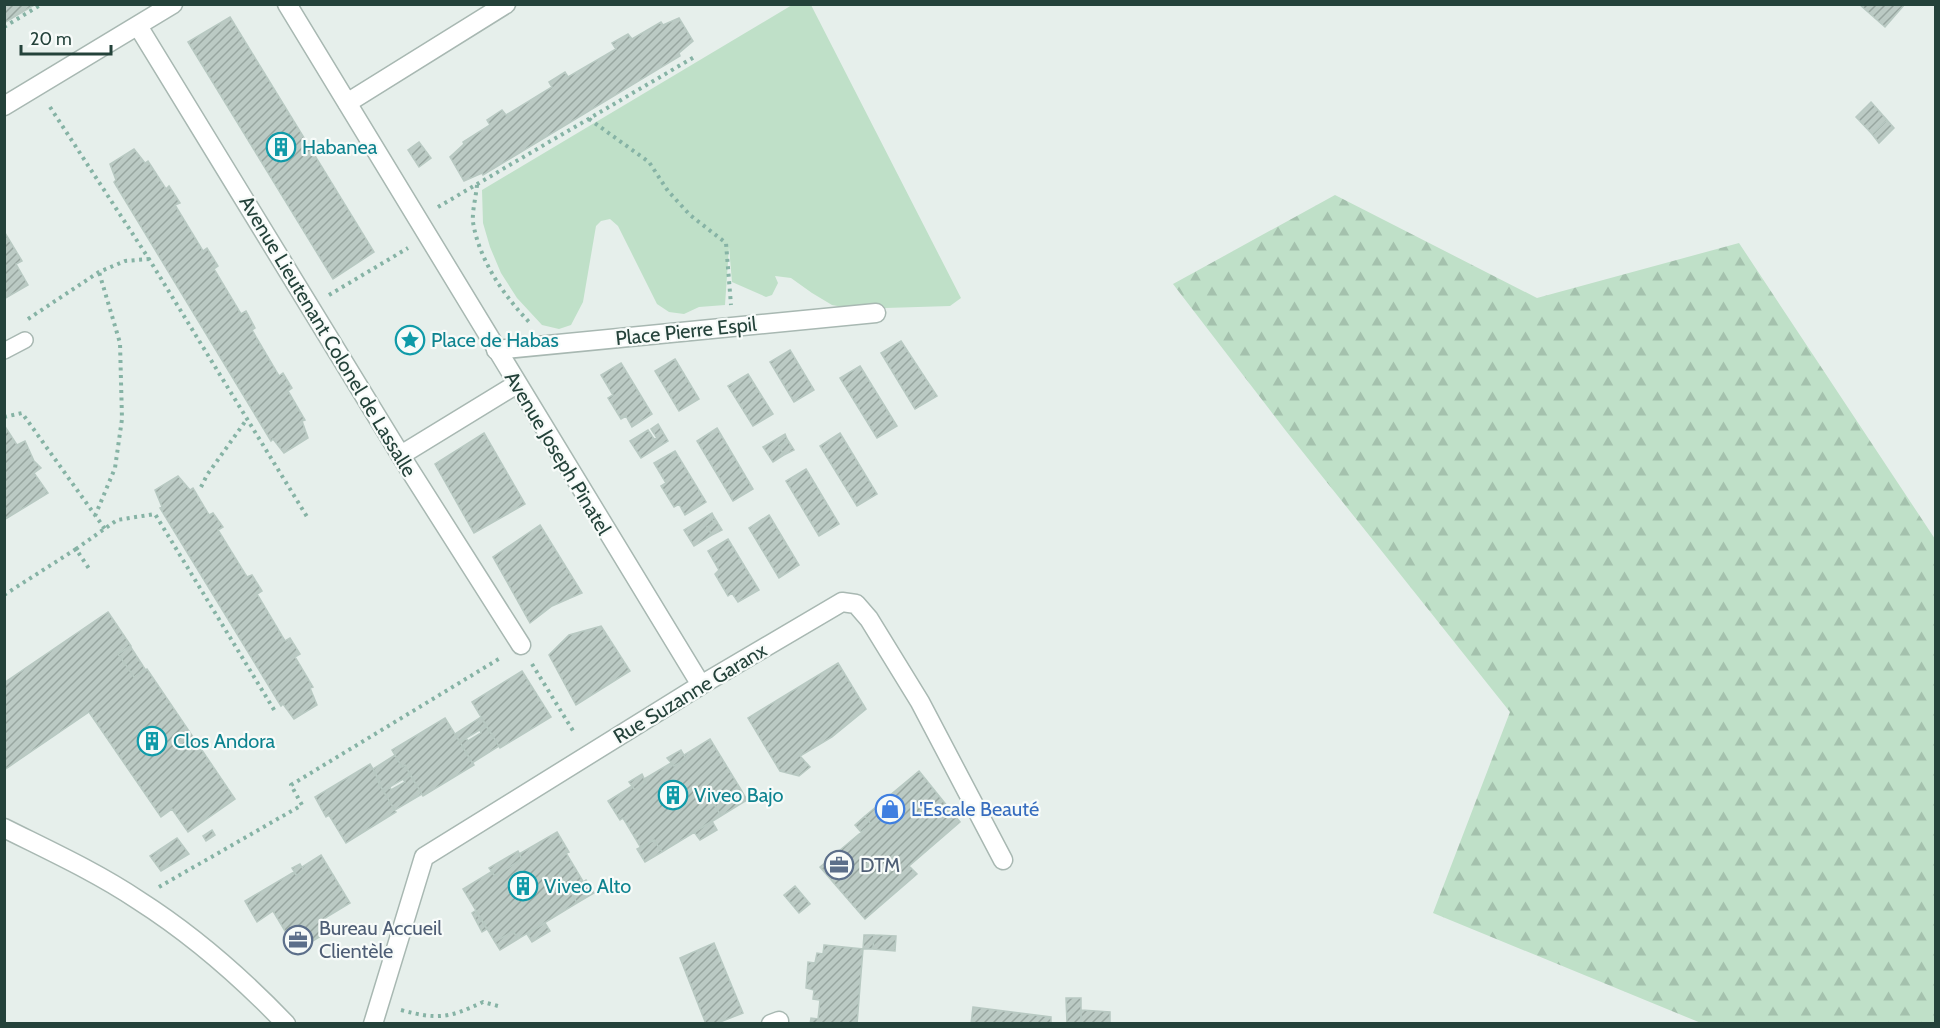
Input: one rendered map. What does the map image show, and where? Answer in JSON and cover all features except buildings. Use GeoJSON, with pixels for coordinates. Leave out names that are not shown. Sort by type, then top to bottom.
{"type":"FeatureCollection","features":[{"type":"Feature","properties":{"kind":"street"},"geometry":{"type":"LineString","coordinates":[[4,106],[172,4]]}},
{"type":"Feature","properties":{"kind":"street","name":"Avenue Joseph Pinatel"},"geometry":{"type":"LineString","coordinates":[[287,4],[426,237],[701,685]]}},
{"type":"Feature","properties":{"kind":"street"},"geometry":{"type":"LineString","coordinates":[[347,104],[506,4]]}},
{"type":"Feature","properties":{"kind":"street","name":"Avenue Lieutenant Colonel de Lassalle"},"geometry":{"type":"LineString","coordinates":[[138,26],[400,455],[521,645]]}},
{"type":"Feature","properties":{"kind":"street","name":"Place Pierre Espil"},"geometry":{"type":"LineString","coordinates":[[496,350],[876,313]]}},
{"type":"Feature","properties":{"kind":"street"},"geometry":{"type":"LineString","coordinates":[[400,455],[517,384]]}},
{"type":"Feature","properties":{"kind":"street","name":"Rue Suzanne Garanx"},"geometry":{"type":"LineString","coordinates":[[373,1023],[424,857],[701,685],[842,602],[856,604],[869,619],[920,702],[1003,860]]}},
{"type":"Feature","properties":{"kind":"street"},"geometry":{"type":"LineString","coordinates":[[4,828],[97,875],[138,900],[228,966],[286,1023]]}},
{"type":"Feature","properties":{"kind":"street"},"geometry":{"type":"LineString","coordinates":[[771,1023],[779,1021],[779,1023]]}},
{"type":"Feature","properties":{"kind":"lane"},"geometry":{"type":"LineString","coordinates":[[4,351],[25,340]]}},
{"type":"Feature","properties":{"kind":"path"},"geometry":{"type":"LineString","coordinates":[[4,27],[42,4]]}},
{"type":"Feature","properties":{"kind":"path"},"geometry":{"type":"LineString","coordinates":[[416,220],[696,56]]}},
{"type":"Feature","properties":{"kind":"path"},"geometry":{"type":"LineString","coordinates":[[36,86],[149,259],[309,520]]}},
{"type":"Feature","properties":{"kind":"path"},"geometry":{"type":"LineString","coordinates":[[589,119],[649,162],[668,191],[690,215],[726,243],[732,327]]}},
{"type":"Feature","properties":{"kind":"path"},"geometry":{"type":"LineString","coordinates":[[477,184],[473,221],[480,248],[497,282],[516,308],[539,331],[560,344]]}},
{"type":"Feature","properties":{"kind":"path"},"geometry":{"type":"LineString","coordinates":[[310,307],[426,237]]}},
{"type":"Feature","properties":{"kind":"path"},"geometry":{"type":"LineString","coordinates":[[25,340],[28,319],[99,272],[125,261],[149,259]]}},
{"type":"Feature","properties":{"kind":"path"},"geometry":{"type":"LineString","coordinates":[[95,516],[115,468],[122,419],[120,343],[99,272]]}},
{"type":"Feature","properties":{"kind":"path"},"geometry":{"type":"LineString","coordinates":[[4,417],[22,413],[105,529]]}},
{"type":"Feature","properties":{"kind":"path"},"geometry":{"type":"LineString","coordinates":[[201,487],[247,419]]}},
{"type":"Feature","properties":{"kind":"path"},"geometry":{"type":"LineString","coordinates":[[4,595],[117,520],[155,514],[276,713]]}},
{"type":"Feature","properties":{"kind":"path"},"geometry":{"type":"LineString","coordinates":[[76,549],[90,570]]}},
{"type":"Feature","properties":{"kind":"path"},"geometry":{"type":"LineString","coordinates":[[138,900],[302,805],[291,785],[521,645]]}},
{"type":"Feature","properties":{"kind":"path"},"geometry":{"type":"LineString","coordinates":[[538,674],[561,712]]}},
{"type":"Feature","properties":{"kind":"path"},"geometry":{"type":"LineString","coordinates":[[380,1004],[435,1017],[461,1012],[483,1002],[498,1006]]}},
{"type":"Feature","properties":{"kind":"green space"},"geometry":{"type":"Polygon","coordinates":[[[792,5],[811,5],[961,298],[950,306],[853,309],[832,305],[791,278],[775,276],[778,283],[772,295],[766,297],[732,282],[729,247],[725,305],[699,307],[684,314],[669,312],[657,304],[618,226],[610,219],[601,221],[596,226],[583,302],[571,325],[559,329],[542,325],[517,298],[501,273],[483,223],[482,190],[792,5]]]}},
{"type":"Feature","properties":{"kind":"green space"},"geometry":{"type":"Polygon","coordinates":[[[1335,195],[1537,298],[1739,243],[1935,539],[1935,1023],[1701,1023],[1433,913],[1510,712],[1286,431],[1173,284],[1335,195]]]}},
{"type":"Feature","properties":{"kind":"place","name":"Habanea"},"geometry":{"type":"Point","coordinates":[281,147]}},
{"type":"Feature","properties":{"kind":"place","name":"Place de Habas"},"geometry":{"type":"Point","coordinates":[410,340]}},
{"type":"Feature","properties":{"kind":"place","name":"Clos Andora"},"geometry":{"type":"Point","coordinates":[152,741]}},
{"type":"Feature","properties":{"kind":"place","name":"Viveo Bajo"},"geometry":{"type":"Point","coordinates":[673,795]}},
{"type":"Feature","properties":{"kind":"place","name":"L'Escale Beauté"},"geometry":{"type":"Point","coordinates":[890,809]}},
{"type":"Feature","properties":{"kind":"place","name":"DTM"},"geometry":{"type":"Point","coordinates":[839,865]}},
{"type":"Feature","properties":{"kind":"place","name":"Viveo Alto"},"geometry":{"type":"Point","coordinates":[523,886]}},
{"type":"Feature","properties":{"kind":"place","name":"Bureau Accueil Clientèle"},"geometry":{"type":"Point","coordinates":[298,940]}}]}
